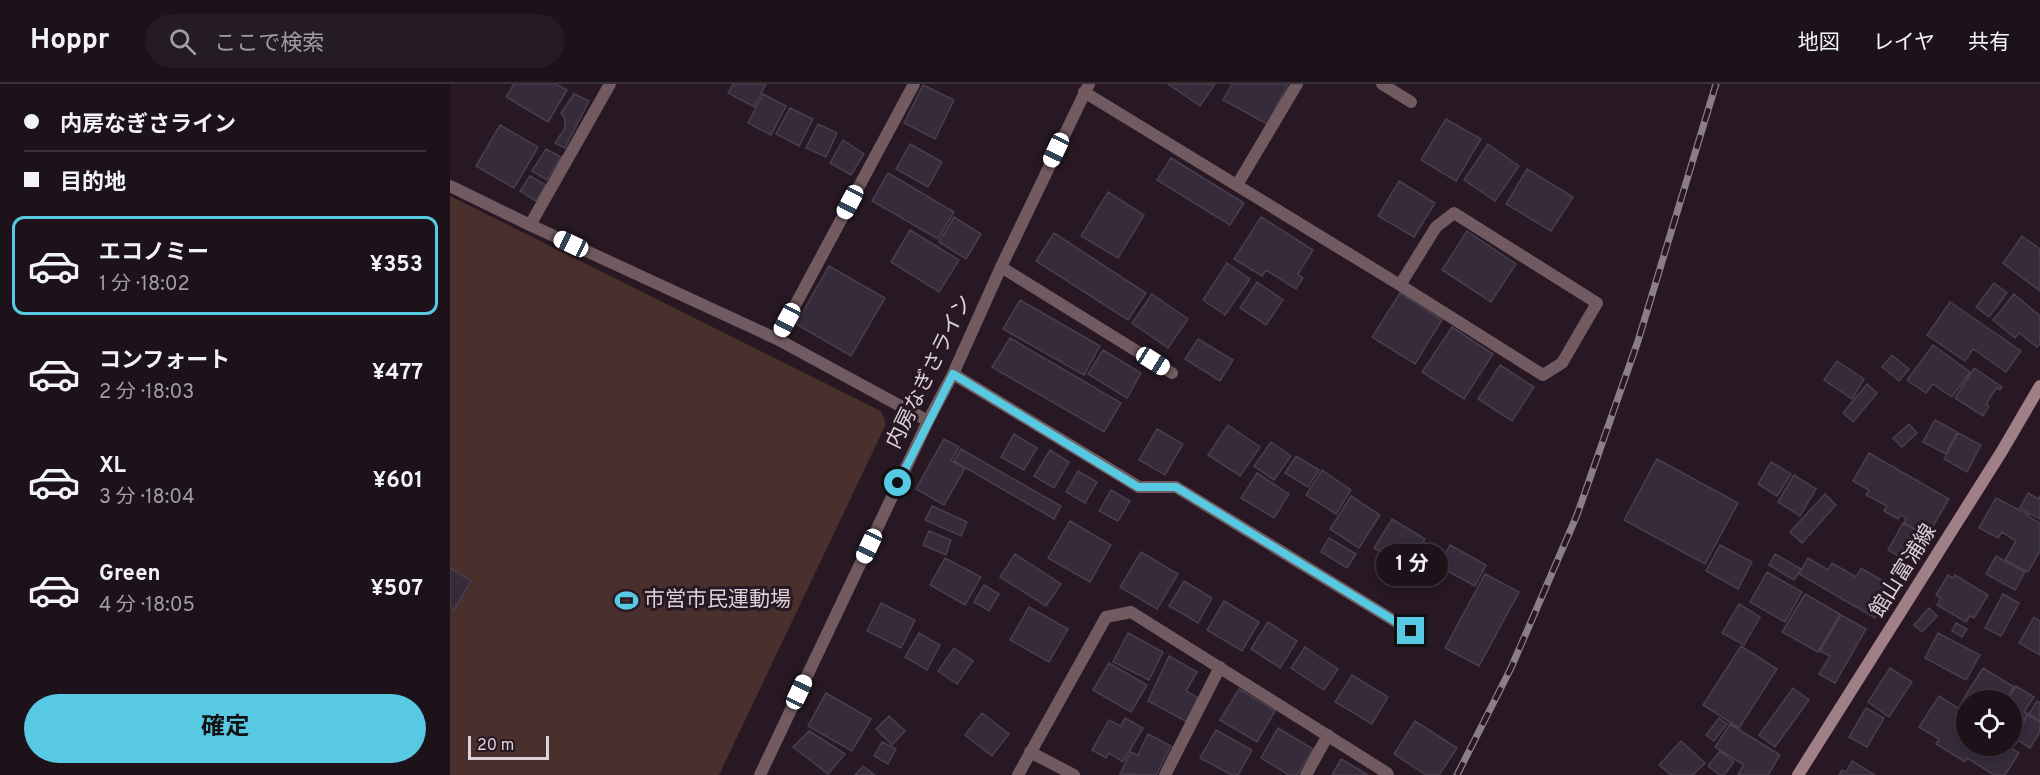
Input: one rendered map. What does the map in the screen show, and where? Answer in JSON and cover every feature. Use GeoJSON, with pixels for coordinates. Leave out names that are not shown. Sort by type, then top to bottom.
{"type":"FeatureCollection","features":[{"type":"Feature","properties":{"kind":"main road","name":"館山富浦線"},"geometry":{"type":"LineString","coordinates":[[1798,775],[2002,451],[2040,386]]}},
{"type":"Feature","properties":{"kind":"street"},"geometry":{"type":"LineString","coordinates":[[530,225],[609,84]]}},
{"type":"Feature","properties":{"kind":"street"},"geometry":{"type":"LineString","coordinates":[[777,339],[914,84]]}},
{"type":"Feature","properties":{"kind":"street"},"geometry":{"type":"LineString","coordinates":[[1237,185],[1298,84]]}},
{"type":"Feature","properties":{"kind":"street"},"geometry":{"type":"LineString","coordinates":[[1382,84],[1411,102]]}},
{"type":"Feature","properties":{"kind":"street"},"geometry":{"type":"LineString","coordinates":[[1086,88],[1237,185],[1543,375],[1562,363],[1597,303],[1454,213],[1436,227],[1400,285]]}},
{"type":"Feature","properties":{"kind":"street","name":"内房なぎさライン"},"geometry":{"type":"LineString","coordinates":[[760,775],[928,421],[953,374],[1086,88]]}},
{"type":"Feature","properties":{"kind":"street"},"geometry":{"type":"LineString","coordinates":[[450,186],[777,339],[928,421]]}},
{"type":"Feature","properties":{"kind":"street"},"geometry":{"type":"LineString","coordinates":[[1001,267],[1172,373]]}},
{"type":"Feature","properties":{"kind":"street"},"geometry":{"type":"LineString","coordinates":[[953,374],[1138,487],[1176,487],[1411,631]]}},
{"type":"Feature","properties":{"kind":"street"},"geometry":{"type":"LineString","coordinates":[[1018,775],[1106,617],[1131,612],[1388,775]]}},
{"type":"Feature","properties":{"kind":"street"},"geometry":{"type":"LineString","coordinates":[[1166,775],[1220,668]]}},
{"type":"Feature","properties":{"kind":"street"},"geometry":{"type":"LineString","coordinates":[[1306,775],[1328,735]]}},
{"type":"Feature","properties":{"kind":"street"},"geometry":{"type":"LineString","coordinates":[[1030,752],[1074,775]]}},
{"type":"Feature","properties":{"kind":"shaded area","name":"市営市民運動場"},"geometry":{"type":"Polygon","coordinates":[[[450,196],[881,411],[886,424],[719,775],[450,775],[450,196]]]}},
{"type":"Feature","properties":{"kind":"building"},"geometry":{"type":"Polygon","coordinates":[[[514,84],[556,84],[567,90],[548,122],[506,97],[514,84]]]}},
{"type":"Feature","properties":{"kind":"building"},"geometry":{"type":"Polygon","coordinates":[[[733,84],[766,84],[754,107],[728,93],[733,84]]]}},
{"type":"Feature","properties":{"kind":"building"},"geometry":{"type":"Polygon","coordinates":[[[1168,84],[1215,84],[1200,106],[1168,84]]]}},
{"type":"Feature","properties":{"kind":"building"},"geometry":{"type":"Polygon","coordinates":[[[1232,84],[1288,84],[1267,124],[1223,100],[1232,84]]]}},
{"type":"Feature","properties":{"kind":"building"},"geometry":{"type":"Polygon","coordinates":[[[923,85],[954,100],[935,139],[904,123],[923,85]]]}},
{"type":"Feature","properties":{"kind":"building"},"geometry":{"type":"Polygon","coordinates":[[[574,94],[589,101],[565,148],[555,143],[565,128],[565,119],[561,113],[574,94]]]}},
{"type":"Feature","properties":{"kind":"building"},"geometry":{"type":"Polygon","coordinates":[[[763,94],[786,106],[771,135],[748,123],[763,94]]]}},
{"type":"Feature","properties":{"kind":"building"},"geometry":{"type":"Polygon","coordinates":[[[790,108],[813,119],[799,146],[776,134],[790,108]]]}},
{"type":"Feature","properties":{"kind":"building"},"geometry":{"type":"Polygon","coordinates":[[[1446,119],[1481,139],[1456,181],[1421,160],[1446,119]]]}},
{"type":"Feature","properties":{"kind":"building"},"geometry":{"type":"Polygon","coordinates":[[[818,124],[837,133],[826,157],[806,148],[818,124]]]}},
{"type":"Feature","properties":{"kind":"building"},"geometry":{"type":"Polygon","coordinates":[[[500,125],[538,147],[514,188],[476,166],[500,125]]]}},
{"type":"Feature","properties":{"kind":"building"},"geometry":{"type":"Polygon","coordinates":[[[843,140],[864,154],[851,175],[830,163],[843,140]]]}},
{"type":"Feature","properties":{"kind":"building"},"geometry":{"type":"Polygon","coordinates":[[[910,144],[942,162],[928,187],[896,169],[910,144]]]}},
{"type":"Feature","properties":{"kind":"building"},"geometry":{"type":"Polygon","coordinates":[[[1488,144],[1519,166],[1495,201],[1464,180],[1488,144]]]}},
{"type":"Feature","properties":{"kind":"building"},"geometry":{"type":"Polygon","coordinates":[[[546,149],[561,157],[547,180],[532,171],[546,149]]]}},
{"type":"Feature","properties":{"kind":"building"},"geometry":{"type":"Polygon","coordinates":[[[1171,158],[1244,203],[1230,225],[1157,180],[1171,158]]]}},
{"type":"Feature","properties":{"kind":"building"},"geometry":{"type":"Polygon","coordinates":[[[1527,169],[1573,197],[1551,231],[1506,204],[1527,169]]]}},
{"type":"Feature","properties":{"kind":"building"},"geometry":{"type":"Polygon","coordinates":[[[888,173],[954,212],[938,239],[872,201],[888,173]]]}},
{"type":"Feature","properties":{"kind":"building"},"geometry":{"type":"Polygon","coordinates":[[[530,176],[546,185],[536,201],[520,191],[530,176]]]}},
{"type":"Feature","properties":{"kind":"building"},"geometry":{"type":"Polygon","coordinates":[[[1399,181],[1435,203],[1414,237],[1378,216],[1399,181]]]}},
{"type":"Feature","properties":{"kind":"building"},"geometry":{"type":"Polygon","coordinates":[[[1108,192],[1144,215],[1118,258],[1081,236],[1108,192]]]}},
{"type":"Feature","properties":{"kind":"building"},"geometry":{"type":"Polygon","coordinates":[[[954,217],[981,234],[966,259],[939,242],[954,217]]]}},
{"type":"Feature","properties":{"kind":"building"},"geometry":{"type":"Polygon","coordinates":[[[1261,217],[1313,250],[1298,274],[1303,278],[1296,289],[1266,270],[1262,276],[1234,259],[1261,217]]]}},
{"type":"Feature","properties":{"kind":"building"},"geometry":{"type":"Polygon","coordinates":[[[910,230],[959,260],[939,292],[891,262],[910,230]]]}},
{"type":"Feature","properties":{"kind":"building"},"geometry":{"type":"Polygon","coordinates":[[[1467,231],[1516,264],[1491,302],[1442,270],[1467,231]]]}},
{"type":"Feature","properties":{"kind":"building"},"geometry":{"type":"Polygon","coordinates":[[[1054,233],[1146,293],[1128,320],[1036,261],[1054,233]]]}},
{"type":"Feature","properties":{"kind":"building"},"geometry":{"type":"Polygon","coordinates":[[[2022,236],[2040,249],[2040,291],[2003,263],[2022,236]]]}},
{"type":"Feature","properties":{"kind":"building"},"geometry":{"type":"Polygon","coordinates":[[[1227,263],[1250,279],[1225,315],[1203,300],[1227,263]]]}},
{"type":"Feature","properties":{"kind":"building"},"geometry":{"type":"Polygon","coordinates":[[[829,266],[885,298],[851,356],[796,324],[829,266]]]}},
{"type":"Feature","properties":{"kind":"building"},"geometry":{"type":"Polygon","coordinates":[[[1257,282],[1283,300],[1266,325],[1240,308],[1257,282]]]}},
{"type":"Feature","properties":{"kind":"building"},"geometry":{"type":"Polygon","coordinates":[[[1994,283],[2007,293],[1989,317],[1976,307],[1994,283]]]}},
{"type":"Feature","properties":{"kind":"building"},"geometry":{"type":"Polygon","coordinates":[[[1400,293],[1442,320],[1415,364],[1372,337],[1400,293]]]}},
{"type":"Feature","properties":{"kind":"building"},"geometry":{"type":"Polygon","coordinates":[[[1152,294],[1188,319],[1168,348],[1132,323],[1152,294]]]}},
{"type":"Feature","properties":{"kind":"building"},"geometry":{"type":"Polygon","coordinates":[[[2014,294],[2040,316],[2040,344],[2037,347],[2019,333],[2015,338],[1993,320],[2014,294]]]}},
{"type":"Feature","properties":{"kind":"building"},"geometry":{"type":"Polygon","coordinates":[[[1020,300],[1100,346],[1084,375],[1003,329],[1020,300]]]}},
{"type":"Feature","properties":{"kind":"building"},"geometry":{"type":"Polygon","coordinates":[[[1950,302],[2021,351],[2006,372],[1973,349],[1965,361],[1927,335],[1950,302]]]}},
{"type":"Feature","properties":{"kind":"building"},"geometry":{"type":"Polygon","coordinates":[[[1452,327],[1493,354],[1464,399],[1422,372],[1452,327]]]}},
{"type":"Feature","properties":{"kind":"building"},"geometry":{"type":"Polygon","coordinates":[[[1010,338],[1121,403],[1104,432],[992,367],[1010,338]]]}},
{"type":"Feature","properties":{"kind":"building"},"geometry":{"type":"Polygon","coordinates":[[[1198,339],[1233,360],[1220,381],[1185,359],[1198,339]]]}},
{"type":"Feature","properties":{"kind":"building"},"geometry":{"type":"Polygon","coordinates":[[[1933,345],[1970,372],[1952,397],[1933,384],[1926,393],[1907,380],[1933,345]]]}},
{"type":"Feature","properties":{"kind":"building"},"geometry":{"type":"Polygon","coordinates":[[[1103,350],[1141,373],[1127,398],[1088,374],[1103,350]]]}},
{"type":"Feature","properties":{"kind":"building"},"geometry":{"type":"Polygon","coordinates":[[[1892,355],[1909,369],[1899,381],[1882,367],[1892,355]]]}},
{"type":"Feature","properties":{"kind":"building"},"geometry":{"type":"Polygon","coordinates":[[[1837,361],[1864,379],[1852,399],[1824,380],[1837,361]]]}},
{"type":"Feature","properties":{"kind":"building"},"geometry":{"type":"Polygon","coordinates":[[[1500,365],[1534,387],[1512,421],[1478,399],[1500,365]]]}},
{"type":"Feature","properties":{"kind":"building"},"geometry":{"type":"Polygon","coordinates":[[[1974,368],[2002,387],[2000,390],[1997,387],[1986,404],[1989,406],[1983,416],[1955,398],[1974,368]]]}},
{"type":"Feature","properties":{"kind":"building"},"geometry":{"type":"Polygon","coordinates":[[[1867,384],[1877,393],[1853,422],[1843,413],[1867,384]]]}},
{"type":"Feature","properties":{"kind":"building"},"geometry":{"type":"Polygon","coordinates":[[[1935,420],[1957,432],[1946,454],[1923,442],[1935,420]]]}},
{"type":"Feature","properties":{"kind":"building"},"geometry":{"type":"Polygon","coordinates":[[[1909,424],[1917,433],[1902,447],[1893,438],[1909,424]]]}},
{"type":"Feature","properties":{"kind":"building"},"geometry":{"type":"Polygon","coordinates":[[[1228,425],[1260,447],[1240,476],[1208,455],[1228,425]]]}},
{"type":"Feature","properties":{"kind":"building"},"geometry":{"type":"Polygon","coordinates":[[[1157,429],[1183,444],[1165,475],[1139,460],[1157,429]]]}},
{"type":"Feature","properties":{"kind":"building"},"geometry":{"type":"Polygon","coordinates":[[[1958,433],[1981,445],[1967,472],[1944,459],[1958,433]]]}},
{"type":"Feature","properties":{"kind":"building"},"geometry":{"type":"Polygon","coordinates":[[[1014,434],[1037,448],[1024,470],[1001,457],[1014,434]]]}},
{"type":"Feature","properties":{"kind":"building"},"geometry":{"type":"Polygon","coordinates":[[[944,439],[959,447],[951,461],[965,468],[944,505],[916,489],[944,439]]]}},
{"type":"Feature","properties":{"kind":"building"},"geometry":{"type":"Polygon","coordinates":[[[1271,442],[1291,456],[1274,480],[1254,466],[1271,442]]]}},
{"type":"Feature","properties":{"kind":"building"},"geometry":{"type":"Polygon","coordinates":[[[961,449],[1061,506],[1054,519],[954,461],[961,449]]]}},
{"type":"Feature","properties":{"kind":"building"},"geometry":{"type":"Polygon","coordinates":[[[1050,450],[1069,462],[1054,488],[1034,476],[1050,450]]]}},
{"type":"Feature","properties":{"kind":"building"},"geometry":{"type":"Polygon","coordinates":[[[1869,453],[1949,499],[1927,536],[1904,523],[1906,518],[1901,515],[1898,519],[1884,511],[1887,506],[1866,495],[1869,490],[1853,481],[1869,453]]]}},
{"type":"Feature","properties":{"kind":"building"},"geometry":{"type":"Polygon","coordinates":[[[1296,456],[1319,470],[1308,487],[1285,473],[1296,456]]]}},
{"type":"Feature","properties":{"kind":"building"},"geometry":{"type":"Polygon","coordinates":[[[1657,459],[1738,503],[1705,564],[1624,520],[1657,459]]]}},
{"type":"Feature","properties":{"kind":"building"},"geometry":{"type":"Polygon","coordinates":[[[1771,462],[1791,474],[1777,496],[1758,484],[1771,462]]]}},
{"type":"Feature","properties":{"kind":"building"},"geometry":{"type":"Polygon","coordinates":[[[1322,470],[1351,490],[1336,514],[1306,495],[1322,470]]]}},
{"type":"Feature","properties":{"kind":"building"},"geometry":{"type":"Polygon","coordinates":[[[1078,471],[1097,482],[1085,503],[1066,492],[1078,471]]]}},
{"type":"Feature","properties":{"kind":"building"},"geometry":{"type":"Polygon","coordinates":[[[1257,473],[1289,494],[1274,518],[1241,498],[1257,473]]]}},
{"type":"Feature","properties":{"kind":"building"},"geometry":{"type":"Polygon","coordinates":[[[1794,475],[1816,489],[1800,516],[1778,502],[1794,475]]]}},
{"type":"Feature","properties":{"kind":"building"},"geometry":{"type":"Polygon","coordinates":[[[1111,490],[1130,501],[1118,521],[1099,511],[1111,490]]]}},
{"type":"Feature","properties":{"kind":"building"},"geometry":{"type":"Polygon","coordinates":[[[2028,493],[2038,499],[2040,496],[2040,519],[2020,508],[2028,493]]]}},
{"type":"Feature","properties":{"kind":"building"},"geometry":{"type":"Polygon","coordinates":[[[1825,494],[1836,505],[1802,543],[1790,532],[1825,494]]]}},
{"type":"Feature","properties":{"kind":"building"},"geometry":{"type":"Polygon","coordinates":[[[1351,496],[1380,515],[1359,548],[1330,529],[1351,496]]]}},
{"type":"Feature","properties":{"kind":"building"},"geometry":{"type":"Polygon","coordinates":[[[1996,498],[2040,523],[2040,551],[2028,572],[2005,560],[2016,541],[2002,532],[1998,538],[1979,528],[1996,498]]]}},
{"type":"Feature","properties":{"kind":"building"},"geometry":{"type":"Polygon","coordinates":[[[932,506],[967,522],[961,536],[925,520],[932,506]]]}},
{"type":"Feature","properties":{"kind":"building"},"geometry":{"type":"Polygon","coordinates":[[[1392,519],[1425,539],[1407,568],[1374,548],[1392,519]]]}},
{"type":"Feature","properties":{"kind":"building"},"geometry":{"type":"Polygon","coordinates":[[[1070,521],[1111,545],[1090,582],[1048,558],[1070,521]]]}},
{"type":"Feature","properties":{"kind":"building"},"geometry":{"type":"Polygon","coordinates":[[[1903,523],[1927,536],[1914,559],[1907,556],[1905,560],[1888,550],[1903,523]]]}},
{"type":"Feature","properties":{"kind":"building"},"geometry":{"type":"Polygon","coordinates":[[[929,531],[951,540],[946,555],[923,545],[929,531]]]}},
{"type":"Feature","properties":{"kind":"building"},"geometry":{"type":"Polygon","coordinates":[[[1329,538],[1356,554],[1347,568],[1321,552],[1329,538]]]}},
{"type":"Feature","properties":{"kind":"building"},"geometry":{"type":"Polygon","coordinates":[[[1450,545],[1486,565],[1475,586],[1438,566],[1450,545]]]}},
{"type":"Feature","properties":{"kind":"building"},"geometry":{"type":"Polygon","coordinates":[[[1720,545],[1752,562],[1738,589],[1706,571],[1720,545]]]}},
{"type":"Feature","properties":{"kind":"building"},"geometry":{"type":"Polygon","coordinates":[[[1141,552],[1178,574],[1157,609],[1120,587],[1141,552]]]}},
{"type":"Feature","properties":{"kind":"building"},"geometry":{"type":"Polygon","coordinates":[[[1015,554],[1061,584],[1046,606],[1000,577],[1015,554]]]}},
{"type":"Feature","properties":{"kind":"building"},"geometry":{"type":"Polygon","coordinates":[[[1775,554],[1801,569],[1794,580],[1769,565],[1775,554]]]}},
{"type":"Feature","properties":{"kind":"building"},"geometry":{"type":"Polygon","coordinates":[[[1996,556],[2025,572],[2015,590],[1986,574],[1996,556]]]}},
{"type":"Feature","properties":{"kind":"building"},"geometry":{"type":"Polygon","coordinates":[[[945,558],[981,577],[965,605],[930,585],[945,558]]]}},
{"type":"Feature","properties":{"kind":"building"},"geometry":{"type":"Polygon","coordinates":[[[1808,558],[1828,570],[1832,563],[1856,577],[1861,568],[1893,587],[1875,618],[1799,574],[1808,558]]]}},
{"type":"Feature","properties":{"kind":"building"},"geometry":{"type":"Polygon","coordinates":[[[450,568],[471,581],[454,610],[450,607],[450,568]]]}},
{"type":"Feature","properties":{"kind":"building"},"geometry":{"type":"Polygon","coordinates":[[[1767,572],[1802,592],[1785,622],[1750,602],[1767,572]]]}},
{"type":"Feature","properties":{"kind":"building"},"geometry":{"type":"Polygon","coordinates":[[[1485,574],[1519,592],[1479,666],[1445,648],[1485,574]]]}},
{"type":"Feature","properties":{"kind":"building"},"geometry":{"type":"Polygon","coordinates":[[[1948,575],[1953,578],[1955,575],[1988,595],[1974,618],[1970,616],[1966,622],[1937,605],[1941,598],[1936,595],[1948,575]]]}},
{"type":"Feature","properties":{"kind":"building"},"geometry":{"type":"Polygon","coordinates":[[[1184,581],[1212,598],[1198,623],[1169,606],[1184,581]]]}},
{"type":"Feature","properties":{"kind":"building"},"geometry":{"type":"Polygon","coordinates":[[[984,585],[999,594],[989,611],[974,602],[984,585]]]}},
{"type":"Feature","properties":{"kind":"building"},"geometry":{"type":"Polygon","coordinates":[[[1805,594],[1840,614],[1818,652],[1782,632],[1805,594]]]}},
{"type":"Feature","properties":{"kind":"building"},"geometry":{"type":"Polygon","coordinates":[[[2003,594],[2019,603],[2001,636],[1985,628],[2003,594]]]}},
{"type":"Feature","properties":{"kind":"building"},"geometry":{"type":"Polygon","coordinates":[[[1224,601],[1259,622],[1242,651],[1207,630],[1224,601]]]}},
{"type":"Feature","properties":{"kind":"building"},"geometry":{"type":"Polygon","coordinates":[[[881,603],[915,620],[901,648],[867,631],[881,603]]]}},
{"type":"Feature","properties":{"kind":"building"},"geometry":{"type":"Polygon","coordinates":[[[1739,604],[1760,617],[1744,645],[1722,633],[1739,604]]]}},
{"type":"Feature","properties":{"kind":"building"},"geometry":{"type":"Polygon","coordinates":[[[1029,607],[1068,629],[1049,662],[1010,640],[1029,607]]]}},
{"type":"Feature","properties":{"kind":"building"},"geometry":{"type":"Polygon","coordinates":[[[1929,608],[1937,616],[1922,632],[1914,625],[1929,608]]]}},
{"type":"Feature","properties":{"kind":"building"},"geometry":{"type":"Polygon","coordinates":[[[1841,615],[1866,629],[1835,683],[1819,674],[1830,656],[1820,651],[1841,615]]]}},
{"type":"Feature","properties":{"kind":"building"},"geometry":{"type":"Polygon","coordinates":[[[2034,617],[2040,621],[2040,655],[2019,643],[2034,617]]]}},
{"type":"Feature","properties":{"kind":"building"},"geometry":{"type":"Polygon","coordinates":[[[1268,622],[1297,641],[1280,668],[1251,649],[1268,622]]]}},
{"type":"Feature","properties":{"kind":"building"},"geometry":{"type":"Polygon","coordinates":[[[1956,623],[1967,629],[1962,637],[1952,631],[1956,623]]]}},
{"type":"Feature","properties":{"kind":"building"},"geometry":{"type":"Polygon","coordinates":[[[919,633],[940,645],[927,670],[905,657],[919,633]]]}},
{"type":"Feature","properties":{"kind":"building"},"geometry":{"type":"Polygon","coordinates":[[[1128,633],[1163,652],[1149,680],[1113,662],[1128,633]]]}},
{"type":"Feature","properties":{"kind":"building"},"geometry":{"type":"Polygon","coordinates":[[[1938,633],[1980,655],[1966,680],[1925,658],[1938,633]]]}},
{"type":"Feature","properties":{"kind":"building"},"geometry":{"type":"Polygon","coordinates":[[[1741,646],[1777,669],[1739,728],[1703,705],[1741,646]]]}},
{"type":"Feature","properties":{"kind":"building"},"geometry":{"type":"Polygon","coordinates":[[[1305,647],[1338,669],[1324,690],[1291,668],[1305,647]]]}},
{"type":"Feature","properties":{"kind":"building"},"geometry":{"type":"Polygon","coordinates":[[[954,648],[973,661],[957,684],[938,671],[954,648]]]}},
{"type":"Feature","properties":{"kind":"building"},"geometry":{"type":"Polygon","coordinates":[[[1169,656],[1197,672],[1186,691],[1198,698],[1187,722],[1148,701],[1169,656]]]}},
{"type":"Feature","properties":{"kind":"building"},"geometry":{"type":"Polygon","coordinates":[[[1109,663],[1147,685],[1131,712],[1093,690],[1109,663]]]}},
{"type":"Feature","properties":{"kind":"building"},"geometry":{"type":"Polygon","coordinates":[[[1890,668],[1912,682],[1889,717],[1868,702],[1890,668]]]}},
{"type":"Feature","properties":{"kind":"building"},"geometry":{"type":"Polygon","coordinates":[[[1983,668],[2014,687],[2012,690],[1969,690],[1983,668]]]}},
{"type":"Feature","properties":{"kind":"building"},"geometry":{"type":"Polygon","coordinates":[[[1352,675],[1388,697],[1372,724],[1335,702],[1352,675]]]}},
{"type":"Feature","properties":{"kind":"building"},"geometry":{"type":"Polygon","coordinates":[[[2016,686],[2034,697],[2024,712],[2028,714],[2022,723],[2022,690],[2013,690],[2016,686]]]}},
{"type":"Feature","properties":{"kind":"building"},"geometry":{"type":"Polygon","coordinates":[[[1793,688],[1809,700],[1775,747],[1759,735],[1793,688]]]}},
{"type":"Feature","properties":{"kind":"building"},"geometry":{"type":"Polygon","coordinates":[[[1239,689],[1275,711],[1257,742],[1220,720],[1239,689]]]}},
{"type":"Feature","properties":{"kind":"building"},"geometry":{"type":"Polygon","coordinates":[[[826,693],[871,719],[852,751],[808,726],[826,693]]]}},
{"type":"Feature","properties":{"kind":"building"},"geometry":{"type":"Polygon","coordinates":[[[1939,696],[1956,707],[1956,756],[2017,756],[2005,775],[1994,775],[1967,758],[1965,762],[1936,744],[1939,739],[1919,727],[1939,696]]]}},
{"type":"Feature","properties":{"kind":"building"},"geometry":{"type":"Polygon","coordinates":[[[2037,701],[2040,703],[2040,721],[2029,714],[2037,701]]]}},
{"type":"Feature","properties":{"kind":"building"},"geometry":{"type":"Polygon","coordinates":[[[1866,708],[1884,718],[1867,747],[1849,737],[1866,708]]]}},
{"type":"Feature","properties":{"kind":"building"},"geometry":{"type":"Polygon","coordinates":[[[982,713],[1009,734],[992,756],[965,735],[982,713]]]}},
{"type":"Feature","properties":{"kind":"building"},"geometry":{"type":"Polygon","coordinates":[[[2028,715],[2040,722],[2040,732],[2030,748],[2022,743],[2022,725],[2028,715]]]}},
{"type":"Feature","properties":{"kind":"building"},"geometry":{"type":"Polygon","coordinates":[[[889,716],[905,731],[892,745],[876,729],[889,716]]]}},
{"type":"Feature","properties":{"kind":"building"},"geometry":{"type":"Polygon","coordinates":[[[1125,718],[1143,728],[1123,762],[1109,753],[1106,758],[1092,750],[1109,720],[1121,726],[1125,718]]]}},
{"type":"Feature","properties":{"kind":"building"},"geometry":{"type":"Polygon","coordinates":[[[1719,718],[1727,724],[1714,741],[1706,735],[1719,718]]]}},
{"type":"Feature","properties":{"kind":"building"},"geometry":{"type":"Polygon","coordinates":[[[1415,721],[1457,748],[1439,775],[1426,775],[1394,754],[1415,721]]]}},
{"type":"Feature","properties":{"kind":"building"},"geometry":{"type":"Polygon","coordinates":[[[1730,724],[1780,755],[1768,775],[1738,774],[1744,765],[1715,747],[1730,724]]]}},
{"type":"Feature","properties":{"kind":"building"},"geometry":{"type":"Polygon","coordinates":[[[1278,728],[1313,749],[1297,775],[1289,775],[1261,758],[1278,728]]]}},
{"type":"Feature","properties":{"kind":"building"},"geometry":{"type":"Polygon","coordinates":[[[1216,730],[1252,750],[1238,775],[1232,775],[1200,758],[1216,730]]]}},
{"type":"Feature","properties":{"kind":"building"},"geometry":{"type":"Polygon","coordinates":[[[809,731],[845,754],[828,774],[793,747],[809,731]]]}},
{"type":"Feature","properties":{"kind":"building"},"geometry":{"type":"Polygon","coordinates":[[[1148,734],[1171,746],[1156,775],[1120,774],[1131,752],[1138,755],[1148,734]]]}},
{"type":"Feature","properties":{"kind":"building"},"geometry":{"type":"Polygon","coordinates":[[[1681,741],[1705,763],[1693,775],[1671,775],[1659,765],[1681,741]]]}},
{"type":"Feature","properties":{"kind":"building"},"geometry":{"type":"Polygon","coordinates":[[[882,742],[896,749],[888,764],[874,756],[882,742]]]}},
{"type":"Feature","properties":{"kind":"building"},"geometry":{"type":"Polygon","coordinates":[[[1720,751],[1734,762],[1724,775],[1720,775],[1708,766],[1720,751]]]}},
{"type":"Feature","properties":{"kind":"building"},"geometry":{"type":"Polygon","coordinates":[[[1341,759],[1368,775],[1332,775],[1341,759]]]}},
{"type":"Feature","properties":{"kind":"building"},"geometry":{"type":"Polygon","coordinates":[[[1852,761],[1875,775],[1839,775],[1842,770],[1846,772],[1852,761]]]}},
{"type":"Feature","properties":{"kind":"building"},"geometry":{"type":"Polygon","coordinates":[[[863,766],[875,775],[855,775],[863,766]]]}},
{"type":"Feature","properties":{"kind":"railway"},"geometry":{"type":"LineString","coordinates":[[1457,775],[1511,668],[1577,515],[1638,341],[1716,84]]}},
{"type":"Feature","properties":{"kind":"place","name":"市営市民運動場"},"geometry":{"type":"Point","coordinates":[626,600]}},
{"type":"Feature","properties":{"kind":"route"},"geometry":{"type":"LineString","coordinates":[[898,483],[953,374],[1138,487],[1176,487],[1411,631]]}}]}
